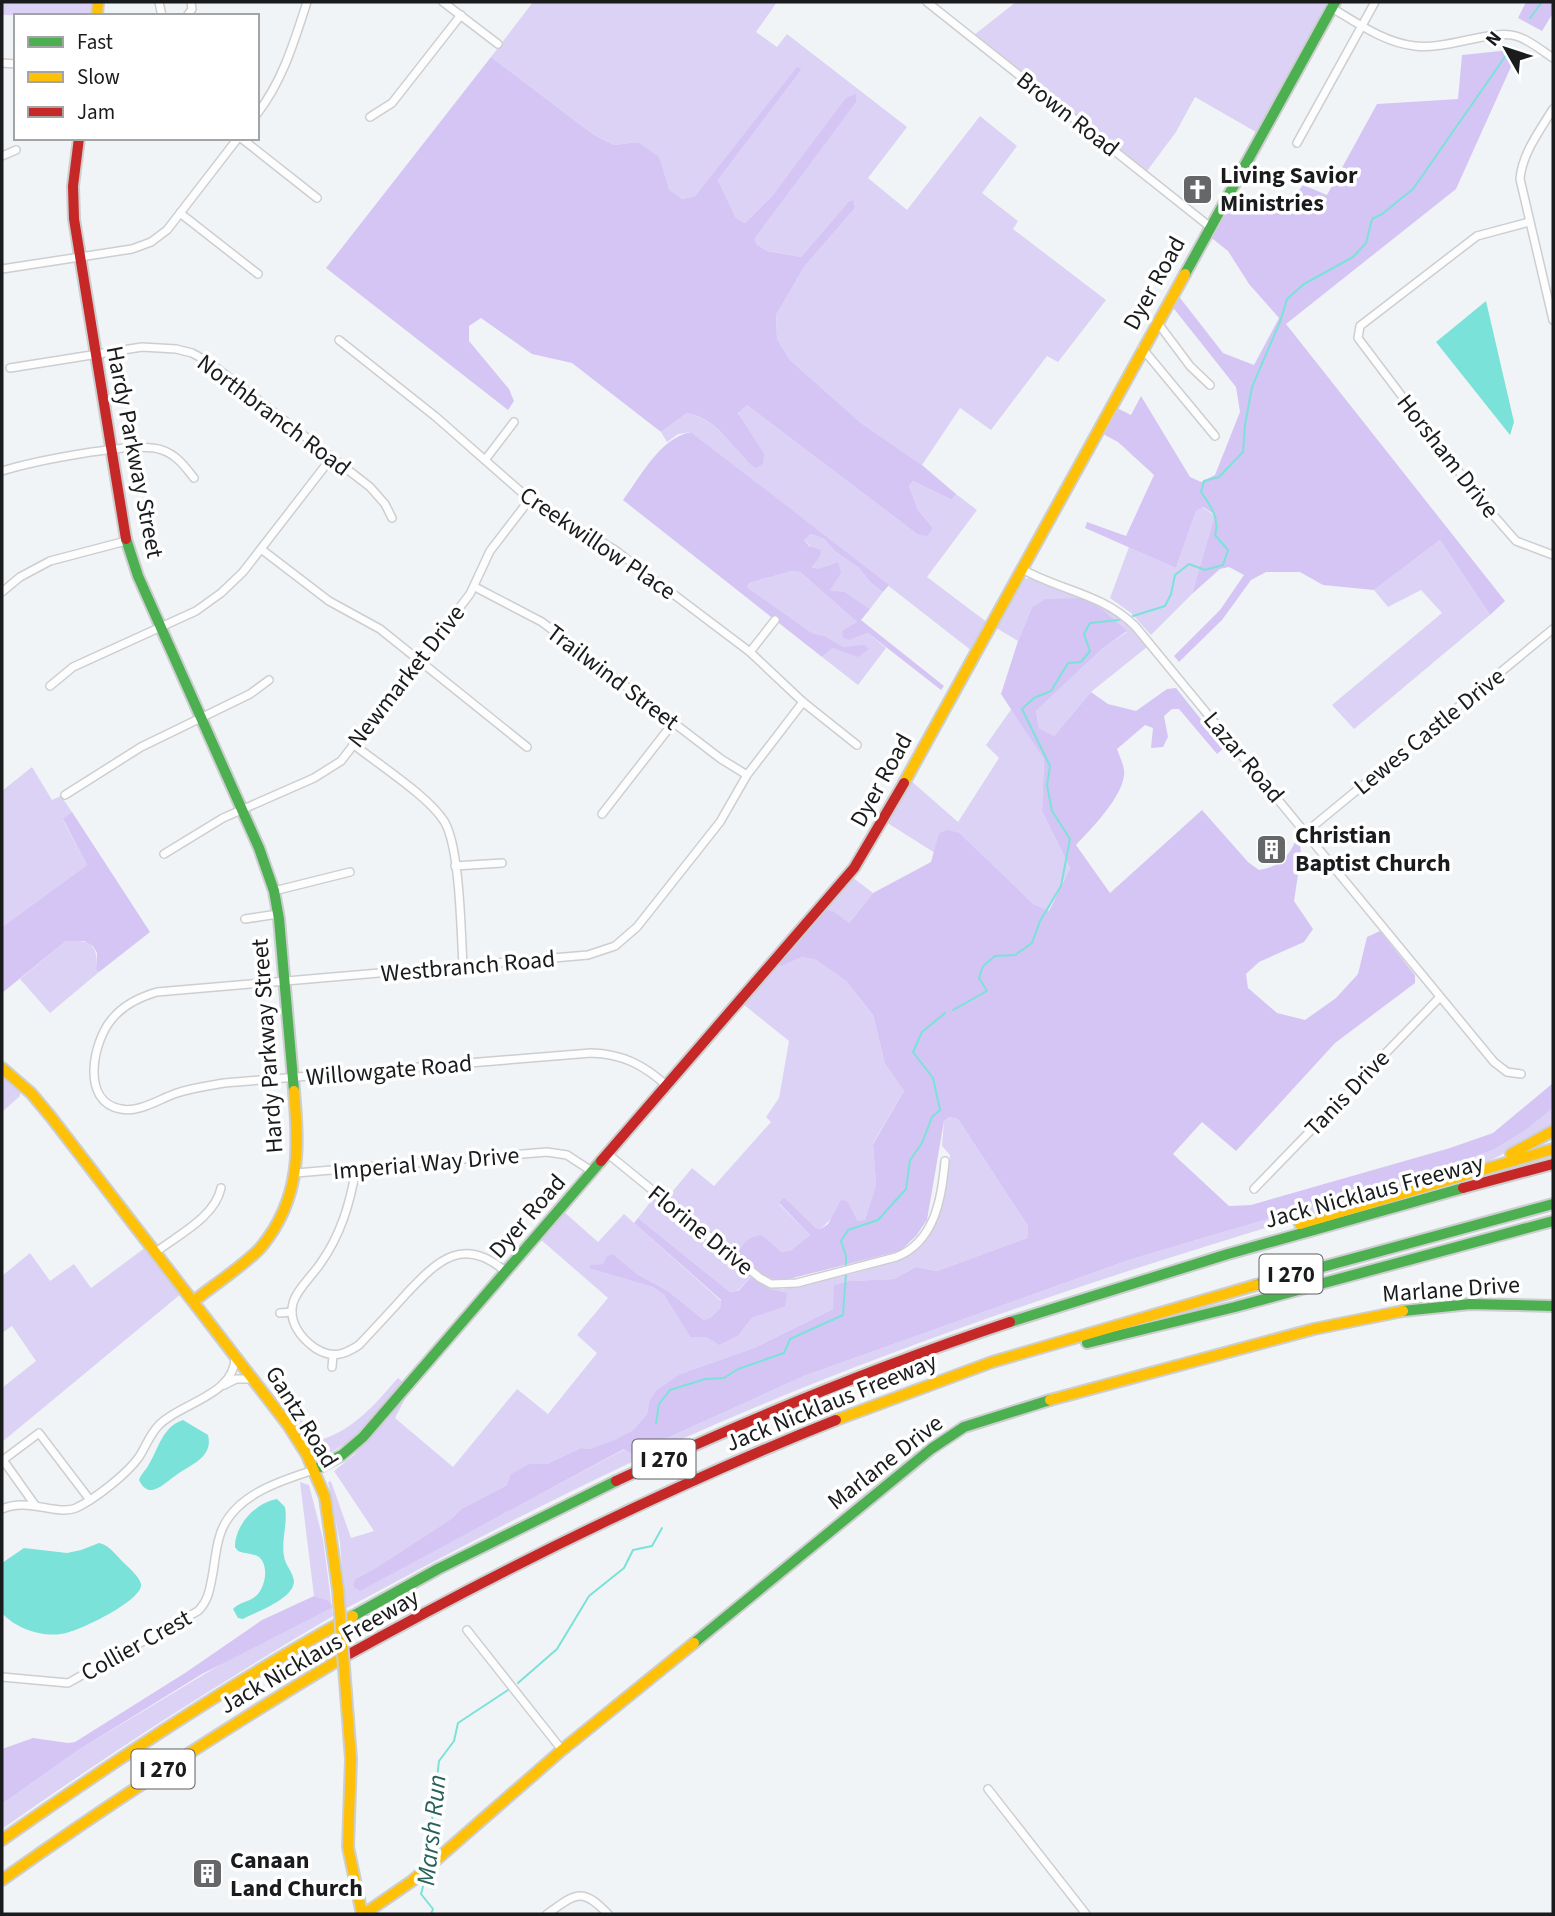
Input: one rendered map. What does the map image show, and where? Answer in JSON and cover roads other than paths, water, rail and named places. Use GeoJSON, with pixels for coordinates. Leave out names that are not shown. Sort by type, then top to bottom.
{"type":"FeatureCollection","features":[{"type":"Feature","properties":{"kind":"main road","name":"Dyer Road"},"geometry":{"type":"LineString","coordinates":[[314,1470],[342,1455],[363,1437],[858,862],[1334,5]]}},
{"type":"Feature","properties":{"kind":"main road","name":"Hardy Parkway Street"},"geometry":{"type":"LineString","coordinates":[[79,140],[73,186],[74,219],[126,541],[138,576],[260,848],[274,891],[285,981],[297,1127],[296,1174],[284,1210],[261,1247],[194,1301]]}},
{"type":"Feature","properties":{"kind":"main road","name":"Gantz Road"},"geometry":{"type":"LineString","coordinates":[[2,1068],[45,1109],[156,1252],[288,1425],[314,1470],[325,1497],[338,1589],[351,1759],[348,1847],[355,1893],[363,1914]]}},
{"type":"Feature","properties":{"kind":"main road"},"geometry":{"type":"LineString","coordinates":[[1484,1167],[1553,1131]]}},
{"type":"Feature","properties":{"kind":"main road"},"geometry":{"type":"LineString","coordinates":[[1204,1260],[1282,1229],[1484,1167],[1553,1149]]}},
{"type":"Feature","properties":{"kind":"main road","name":"Jack Nicklaus Freeway"},"geometry":{"type":"LineString","coordinates":[[2,1840],[164,1729],[321,1633],[579,1497],[746,1423],[904,1360],[1140,1279],[1553,1164]]}},
{"type":"Feature","properties":{"kind":"main road","name":"Jack Nicklaus Freeway"},"geometry":{"type":"LineString","coordinates":[[2,1880],[104,1808],[330,1666],[470,1589],[592,1527],[679,1487],[842,1418],[1010,1356],[1304,1271],[1553,1204]]}},
{"type":"Feature","properties":{"kind":"main road"},"geometry":{"type":"LineString","coordinates":[[1010,1356],[1074,1346],[1235,1307],[1553,1222]]}},
{"type":"Feature","properties":{"kind":"main road","name":"Marlane Drive"},"geometry":{"type":"LineString","coordinates":[[363,1914],[425,1870],[562,1750],[931,1449],[964,1427],[1000,1414],[1369,1315],[1447,1305],[1514,1303],[1553,1306]]}},
{"type":"Feature","properties":{"kind":"street"},"geometry":{"type":"LineString","coordinates":[[259,112],[271,97],[283,74],[307,2]]}},
{"type":"Feature","properties":{"kind":"street"},"geometry":{"type":"LineString","coordinates":[[443,2],[498,44]]}},
{"type":"Feature","properties":{"kind":"street","name":"Brown Road"},"geometry":{"type":"LineString","coordinates":[[927,2],[1209,226]]}},
{"type":"Feature","properties":{"kind":"street"},"geometry":{"type":"LineString","coordinates":[[1297,143],[1375,2]]}},
{"type":"Feature","properties":{"kind":"street"},"geometry":{"type":"LineString","coordinates":[[1334,5],[1362,26],[1393,41],[1411,46],[1432,47],[1514,35],[1553,58]]}},
{"type":"Feature","properties":{"kind":"street"},"geometry":{"type":"LineString","coordinates":[[370,117],[392,103],[461,15]]}},
{"type":"Feature","properties":{"kind":"street"},"geometry":{"type":"LineString","coordinates":[[1553,109],[1521,166],[1520,179],[1553,320]]}},
{"type":"Feature","properties":{"kind":"street"},"geometry":{"type":"LineString","coordinates":[[2,269],[132,249],[151,242],[167,230],[238,140]]}},
{"type":"Feature","properties":{"kind":"street"},"geometry":{"type":"LineString","coordinates":[[243,140],[317,198]]}},
{"type":"Feature","properties":{"kind":"street"},"geometry":{"type":"LineString","coordinates":[[2,156],[16,150]]}},
{"type":"Feature","properties":{"kind":"street"},"geometry":{"type":"LineString","coordinates":[[180,213],[258,274]]}},
{"type":"Feature","properties":{"kind":"street","name":"Horsham Drive"},"geometry":{"type":"LineString","coordinates":[[1529,222],[1477,236],[1360,326],[1358,338],[1481,501],[1516,541],[1553,555]]}},
{"type":"Feature","properties":{"kind":"street"},"geometry":{"type":"LineString","coordinates":[[1157,321],[1190,366],[1210,385]]}},
{"type":"Feature","properties":{"kind":"street","name":"Creekwillow Place"},"geometry":{"type":"LineString","coordinates":[[339,340],[436,416],[530,499],[615,550],[750,652],[803,702],[858,745]]}},
{"type":"Feature","properties":{"kind":"street","name":"Northbranch Road"},"geometry":{"type":"LineString","coordinates":[[10,368],[158,346],[192,353],[222,372],[370,487],[385,504],[392,518]]}},
{"type":"Feature","properties":{"kind":"street"},"geometry":{"type":"LineString","coordinates":[[1143,348],[1214,436]]}},
{"type":"Feature","properties":{"kind":"street"},"geometry":{"type":"LineString","coordinates":[[485,460],[514,422]]}},
{"type":"Feature","properties":{"kind":"street"},"geometry":{"type":"LineString","coordinates":[[2,471],[120,447],[161,449],[180,461],[194,478]]}},
{"type":"Feature","properties":{"kind":"street"},"geometry":{"type":"LineString","coordinates":[[50,686],[73,667],[196,611],[215,598],[233,583],[332,457]]}},
{"type":"Feature","properties":{"kind":"street","name":"Newmarket Drive"},"geometry":{"type":"LineString","coordinates":[[164,854],[205,828],[328,771],[341,761],[475,587],[490,551],[530,499]]}},
{"type":"Feature","properties":{"kind":"street"},"geometry":{"type":"LineString","coordinates":[[2,592],[27,572],[50,561],[126,541]]}},
{"type":"Feature","properties":{"kind":"street"},"geometry":{"type":"LineString","coordinates":[[261,549],[329,601],[366,620],[419,659],[527,747]]}},
{"type":"Feature","properties":{"kind":"street","name":"Lazar Road"},"geometry":{"type":"LineString","coordinates":[[1022,569],[1039,579],[1105,602],[1126,617],[1497,1065],[1507,1072],[1521,1074]]}},
{"type":"Feature","properties":{"kind":"street","name":"Trailwind Street"},"geometry":{"type":"LineString","coordinates":[[475,587],[542,622],[721,759],[747,775]]}},
{"type":"Feature","properties":{"kind":"street"},"geometry":{"type":"LineString","coordinates":[[750,652],[775,620]]}},
{"type":"Feature","properties":{"kind":"street","name":"Lewes Castle Drive"},"geometry":{"type":"LineString","coordinates":[[1306,832],[1553,629]]}},
{"type":"Feature","properties":{"kind":"street"},"geometry":{"type":"LineString","coordinates":[[65,795],[141,747],[250,694],[269,680]]}},
{"type":"Feature","properties":{"kind":"street","name":"Westbranch Road"},"geometry":{"type":"LineString","coordinates":[[107,1103],[95,1086],[94,1069],[106,1027],[121,1008],[157,992],[588,955],[623,941],[638,927],[720,822],[747,775],[803,702]]}},
{"type":"Feature","properties":{"kind":"street"},"geometry":{"type":"LineString","coordinates":[[602,814],[673,723]]}},
{"type":"Feature","properties":{"kind":"street"},"geometry":{"type":"LineString","coordinates":[[353,744],[437,812],[451,835],[456,866],[463,966]]}},
{"type":"Feature","properties":{"kind":"street"},"geometry":{"type":"LineString","coordinates":[[456,866],[502,863]]}},
{"type":"Feature","properties":{"kind":"street"},"geometry":{"type":"LineString","coordinates":[[274,891],[350,872]]}},
{"type":"Feature","properties":{"kind":"street","name":"Hardy Parkway Street"},"geometry":{"type":"LineString","coordinates":[[245,919],[278,914]]}},
{"type":"Feature","properties":{"kind":"street","name":"Tanis Drive"},"geometry":{"type":"LineString","coordinates":[[1254,1189],[1440,997]]}},
{"type":"Feature","properties":{"kind":"street","name":"Willowgate Road"},"geometry":{"type":"LineString","coordinates":[[107,1103],[118,1109],[131,1110],[200,1087],[224,1083],[591,1053],[623,1057],[652,1073],[667,1086]]}},
{"type":"Feature","properties":{"kind":"street","name":"Imperial Way Drive"},"geometry":{"type":"LineString","coordinates":[[296,1174],[547,1152],[567,1155],[593,1172]]}},
{"type":"Feature","properties":{"kind":"street","name":"Florine Drive"},"geometry":{"type":"LineString","coordinates":[[608,1154],[765,1281],[788,1284],[903,1254],[930,1226],[942,1196],[945,1161]]}},
{"type":"Feature","properties":{"kind":"street"},"geometry":{"type":"LineString","coordinates":[[355,1169],[345,1217],[321,1263],[293,1301],[294,1325],[309,1344],[324,1354],[333,1356],[343,1355],[359,1345],[440,1261],[451,1255],[476,1254],[506,1272]]}},
{"type":"Feature","properties":{"kind":"street"},"geometry":{"type":"LineString","coordinates":[[156,1252],[206,1214],[218,1201],[221,1188]]}},
{"type":"Feature","properties":{"kind":"street"},"geometry":{"type":"LineString","coordinates":[[279,1312],[292,1312]]}},
{"type":"Feature","properties":{"kind":"street"},"geometry":{"type":"LineString","coordinates":[[2,1509],[11,1504],[68,1510],[90,1500],[132,1465],[158,1426],[204,1399],[217,1388],[232,1371],[235,1354]]}},
{"type":"Feature","properties":{"kind":"street"},"geometry":{"type":"LineString","coordinates":[[332,1367],[333,1356]]}},
{"type":"Feature","properties":{"kind":"street"},"geometry":{"type":"LineString","coordinates":[[217,1388],[236,1379],[255,1380]]}},
{"type":"Feature","properties":{"kind":"street"},"geometry":{"type":"LineString","coordinates":[[35,1505],[3,1460],[39,1433],[90,1500]]}},
{"type":"Feature","properties":{"kind":"street","name":"Collier Crest"},"geometry":{"type":"LineString","coordinates":[[2,1677],[68,1683],[198,1612],[208,1600],[220,1534],[227,1519],[239,1504],[314,1470]]}},
{"type":"Feature","properties":{"kind":"street"},"geometry":{"type":"LineString","coordinates":[[467,1630],[562,1750]]}},
{"type":"Feature","properties":{"kind":"street"},"geometry":{"type":"LineString","coordinates":[[988,1789],[1086,1914]]}},
{"type":"Feature","properties":{"kind":"street"},"geometry":{"type":"LineString","coordinates":[[547,1914],[577,1896],[593,1899],[608,1914]]}},
{"type":"Feature","properties":{"kind":"water"},"geometry":{"type":"Polygon","coordinates":[[[1486,301],[1514,422],[1510,435],[1436,342],[1486,301]]]}},
{"type":"Feature","properties":{"kind":"water"},"geometry":{"type":"Polygon","coordinates":[[[183,1420],[208,1435],[207,1450],[199,1460],[161,1486],[147,1489],[140,1478],[166,1433],[183,1420]]]}},
{"type":"Feature","properties":{"kind":"water"},"geometry":{"type":"Polygon","coordinates":[[[277,1499],[285,1507],[283,1550],[294,1581],[292,1588],[273,1604],[243,1619],[238,1618],[233,1609],[257,1595],[264,1582],[265,1572],[260,1558],[238,1551],[235,1547],[238,1531],[254,1510],[277,1499]]]}},
{"type":"Feature","properties":{"kind":"water"},"geometry":{"type":"Polygon","coordinates":[[[99,1543],[112,1551],[136,1575],[141,1584],[139,1591],[121,1607],[80,1628],[53,1635],[21,1627],[2,1613],[2,1563],[24,1548],[67,1553],[99,1543]]]}},
{"type":"Feature","properties":{"kind":"waterway","name":"Marsh Run"},"geometry":{"type":"LineString","coordinates":[[1530,18],[1542,2]]}},
{"type":"Feature","properties":{"kind":"waterway","name":"Marsh Run"},"geometry":{"type":"LineString","coordinates":[[1133,616],[1165,606],[1175,575],[1189,564],[1205,570],[1223,565],[1228,550],[1215,535],[1215,518],[1201,492],[1204,481],[1219,477],[1243,452],[1252,387],[1287,299],[1304,284],[1353,257],[1366,243],[1372,219],[1413,189],[1509,51]]}},
{"type":"Feature","properties":{"kind":"waterway","name":"Marsh Run"},"geometry":{"type":"LineString","coordinates":[[953,1010],[987,991],[979,978],[983,966],[995,956],[1015,955],[1032,943],[1040,921],[1061,886],[1070,839],[1052,811],[1047,785],[1050,766],[1022,709],[1034,698],[1051,691],[1068,663],[1081,662],[1090,651],[1084,634],[1090,623],[1119,620]]}},
{"type":"Feature","properties":{"kind":"waterway","name":"Marsh Run"},"geometry":{"type":"LineString","coordinates":[[846,1268],[846,1256],[841,1241],[848,1230],[878,1220],[906,1189],[910,1160],[922,1143],[932,1117],[940,1110],[933,1078],[913,1052],[922,1032],[945,1013]]}},
{"type":"Feature","properties":{"kind":"waterway","name":"Marsh Run"},"geometry":{"type":"LineString","coordinates":[[656,1423],[659,1404],[670,1390],[705,1379],[724,1378],[738,1369],[784,1353],[790,1339],[843,1315],[846,1274]]}},
{"type":"Feature","properties":{"kind":"waterway","name":"Marsh Run"},"geometry":{"type":"LineString","coordinates":[[518,1683],[557,1649],[589,1596],[624,1568],[633,1550],[652,1546],[662,1528]]}},
{"type":"Feature","properties":{"kind":"waterway","name":"Marsh Run"},"geometry":{"type":"LineString","coordinates":[[427,1863],[439,1761],[454,1741],[458,1723],[508,1690]]}},
{"type":"Feature","properties":{"kind":"waterway","name":"Marsh Run"},"geometry":{"type":"LineString","coordinates":[[426,1875],[421,1894],[433,1909],[431,1914]]}},
{"type":"Feature","properties":{"kind":"place","name":"Living Savior Ministries"},"geometry":{"type":"Point","coordinates":[1197,189]}},
{"type":"Feature","properties":{"kind":"place","name":"Christian Baptist Church"},"geometry":{"type":"Point","coordinates":[1272,849]}},
{"type":"Feature","properties":{"kind":"place","name":"Canaan Land Church"},"geometry":{"type":"Point","coordinates":[207,1874]}}]}
